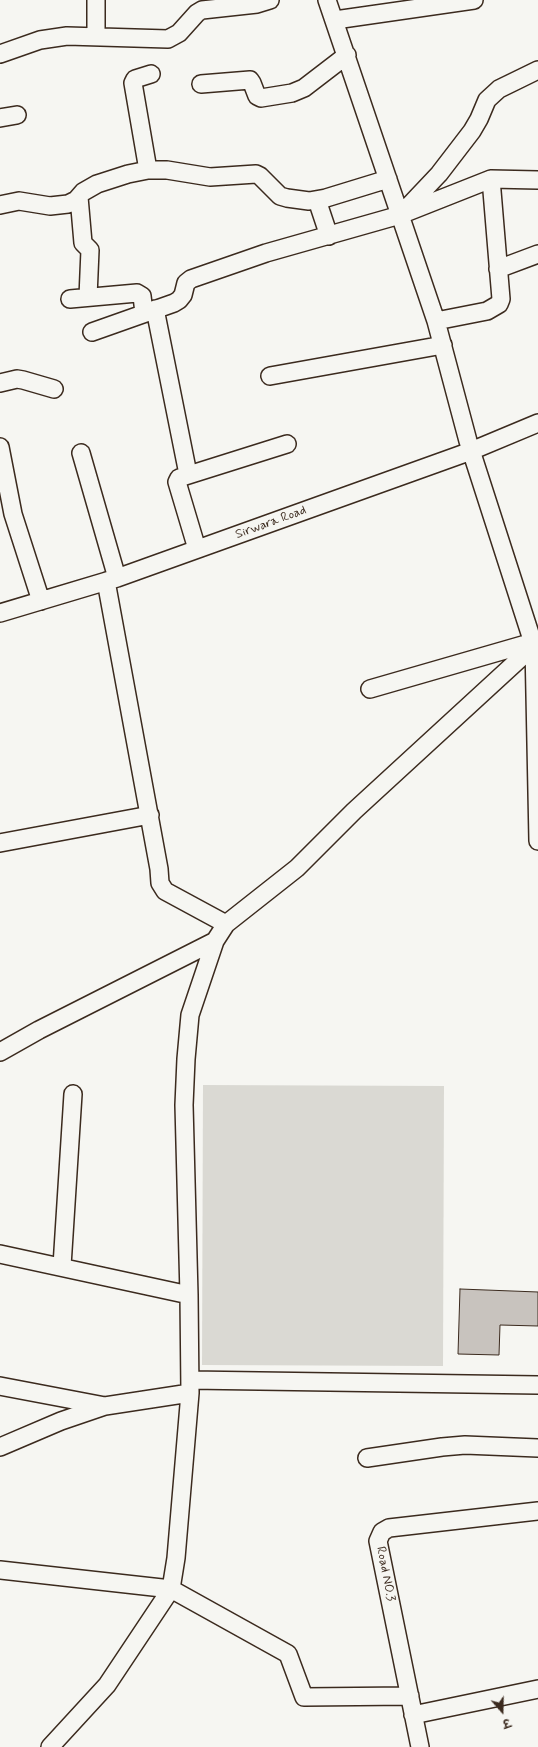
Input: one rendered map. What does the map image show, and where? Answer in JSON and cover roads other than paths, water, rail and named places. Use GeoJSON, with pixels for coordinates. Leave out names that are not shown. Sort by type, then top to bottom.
{"type":"FeatureCollection","features":[{"type":"Feature","properties":{"kind":"street"},"geometry":{"type":"LineString","coordinates":[[96,0],[96,36]]}},
{"type":"Feature","properties":{"kind":"street"},"geometry":{"type":"LineString","coordinates":[[0,54],[46,39],[67,36],[168,40],[179,33],[196,13],[202,10],[256,4],[270,0]]}},
{"type":"Feature","properties":{"kind":"street"},"geometry":{"type":"LineString","coordinates":[[327,0],[347,55],[436,321],[471,451],[535,643],[538,841]]}},
{"type":"Feature","properties":{"kind":"street"},"geometry":{"type":"LineString","coordinates":[[335,20],[474,0]]}},
{"type":"Feature","properties":{"kind":"street"},"geometry":{"type":"LineString","coordinates":[[201,84],[250,80],[257,96],[261,98],[292,93],[304,88],[347,55]]}},
{"type":"Feature","properties":{"kind":"street"},"geometry":{"type":"LineString","coordinates":[[400,216],[439,174],[467,137],[476,125],[487,100],[499,89],[538,70]]}},
{"type":"Feature","properties":{"kind":"street"},"geometry":{"type":"LineString","coordinates":[[148,170],[133,83],[135,79],[151,74]]}},
{"type":"Feature","properties":{"kind":"street"},"geometry":{"type":"LineString","coordinates":[[0,118],[17,115]]}},
{"type":"Feature","properties":{"kind":"street"},"geometry":{"type":"LineString","coordinates":[[0,205],[19,201],[60,205],[72,202],[83,192],[97,184],[128,174],[148,170],[167,170],[210,177],[256,174],[260,176],[280,196],[287,198],[317,200],[388,179]]}},
{"type":"Feature","properties":{"kind":"street"},"geometry":{"type":"LineString","coordinates":[[436,321],[487,311],[499,304],[501,299],[491,179]]}},
{"type":"Feature","properties":{"kind":"street"},"geometry":{"type":"LineString","coordinates":[[92,332],[179,300],[183,295],[186,283],[191,279],[266,253],[400,216],[491,179],[538,180]]}},
{"type":"Feature","properties":{"kind":"street"},"geometry":{"type":"LineString","coordinates":[[79,196],[83,243],[90,250],[88,297]]}},
{"type":"Feature","properties":{"kind":"street"},"geometry":{"type":"LineString","coordinates":[[317,200],[330,236]]}},
{"type":"Feature","properties":{"kind":"street"},"geometry":{"type":"LineString","coordinates":[[498,269],[538,254]]}},
{"type":"Feature","properties":{"kind":"street"},"geometry":{"type":"LineString","coordinates":[[70,299],[140,294],[142,296],[149,311],[188,474]]}},
{"type":"Feature","properties":{"kind":"street"},"geometry":{"type":"LineString","coordinates":[[270,376],[443,345]]}},
{"type":"Feature","properties":{"kind":"street"},"geometry":{"type":"LineString","coordinates":[[0,383],[17,379],[54,389]]}},
{"type":"Feature","properties":{"kind":"street","name":"Sirwara Road"},"geometry":{"type":"LineString","coordinates":[[0,613],[111,580],[471,451],[538,423]]}},
{"type":"Feature","properties":{"kind":"street"},"geometry":{"type":"LineString","coordinates":[[197,549],[177,482],[179,478],[287,444]]}},
{"type":"Feature","properties":{"kind":"street"},"geometry":{"type":"LineString","coordinates":[[0,447],[5,502],[17,526],[41,601]]}},
{"type":"Feature","properties":{"kind":"street"},"geometry":{"type":"LineString","coordinates":[[81,453],[111,580],[159,869],[160,883],[165,892],[226,924]]}},
{"type":"Feature","properties":{"kind":"street"},"geometry":{"type":"LineString","coordinates":[[370,689],[535,643]]}},
{"type":"Feature","properties":{"kind":"street"},"geometry":{"type":"LineString","coordinates":[[50,1747],[108,1685],[171,1589],[176,1558],[190,1386],[184,1105],[186,1060],[190,1015],[215,940],[226,924],[297,868],[354,811],[535,643]]}},
{"type":"Feature","properties":{"kind":"street"},"geometry":{"type":"LineString","coordinates":[[0,843],[150,815]]}},
{"type":"Feature","properties":{"kind":"street"},"geometry":{"type":"LineString","coordinates":[[0,1052],[39,1030],[215,940]]}},
{"type":"Feature","properties":{"kind":"street"},"geometry":{"type":"LineString","coordinates":[[62,1266],[73,1094]]}},
{"type":"Feature","properties":{"kind":"street"},"geometry":{"type":"LineString","coordinates":[[0,1254],[62,1266],[189,1295]]}},
{"type":"Feature","properties":{"kind":"street"},"geometry":{"type":"LineString","coordinates":[[0,1447],[61,1421],[105,1406],[190,1386],[538,1385]]}},
{"type":"Feature","properties":{"kind":"street"},"geometry":{"type":"LineString","coordinates":[[0,1386],[105,1406]]}},
{"type":"Feature","properties":{"kind":"street"},"geometry":{"type":"LineString","coordinates":[[367,1458],[465,1445],[538,1448]]}},
{"type":"Feature","properties":{"kind":"street","name":"Road NO.3"},"geometry":{"type":"LineString","coordinates":[[420,1747],[378,1541],[382,1532],[389,1528],[538,1511]]}},
{"type":"Feature","properties":{"kind":"street"},"geometry":{"type":"LineString","coordinates":[[0,1570],[171,1589],[288,1654],[304,1697],[410,1696]]}},
{"type":"Feature","properties":{"kind":"street"},"geometry":{"type":"LineString","coordinates":[[413,1715],[538,1689]]}}]}
